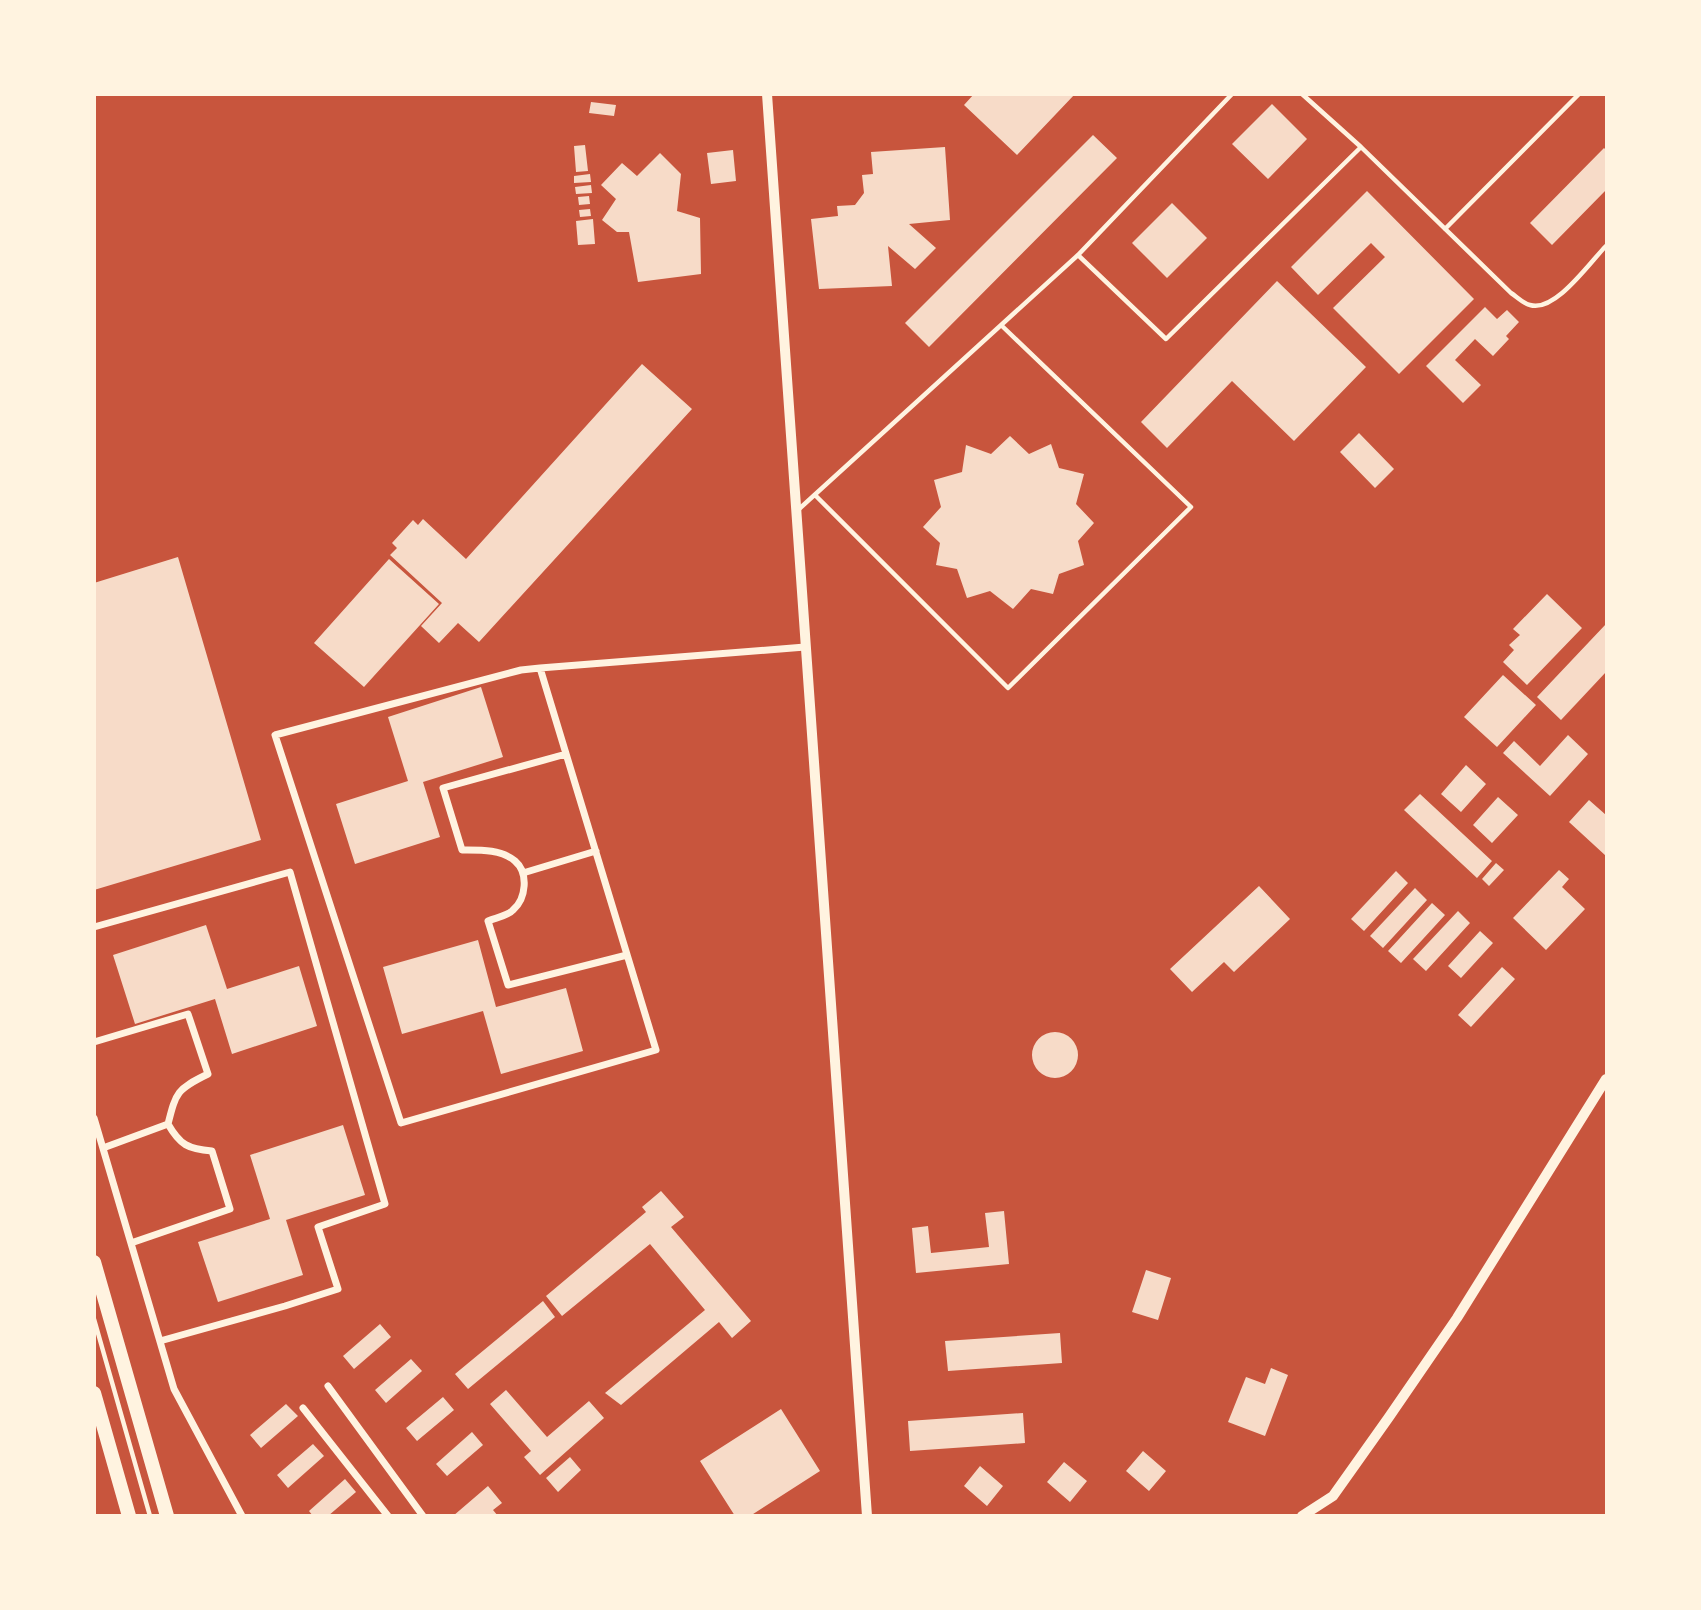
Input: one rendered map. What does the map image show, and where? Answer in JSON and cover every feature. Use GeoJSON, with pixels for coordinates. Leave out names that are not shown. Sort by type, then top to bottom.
{"type":"FeatureCollection","features":[{"type":"Feature","properties":{"kind":"main road"},"geometry":{"type":"LineString","coordinates":[[94,1262],[167,1516]]}},
{"type":"Feature","properties":{"kind":"main road"},"geometry":{"type":"LineString","coordinates":[[94,1392],[129,1516]]}},
{"type":"Feature","properties":{"kind":"street"},"geometry":{"type":"LineString","coordinates":[[767,94],[867,1516]]}},
{"type":"Feature","properties":{"kind":"street"},"geometry":{"type":"LineString","coordinates":[[540,668],[656,1050],[401,1123],[275,734],[521,670],[540,668],[805,647]]}},
{"type":"Feature","properties":{"kind":"street"},"geometry":{"type":"LineString","coordinates":[[566,754],[443,788],[462,850],[489,850],[515,861],[523,873],[524,893],[513,911],[488,921],[508,985],[627,955]]}},
{"type":"Feature","properties":{"kind":"street"},"geometry":{"type":"LineString","coordinates":[[523,873],[596,851]]}},
{"type":"Feature","properties":{"kind":"street"},"geometry":{"type":"LineString","coordinates":[[94,927],[290,872],[385,1204],[318,1227],[338,1289],[285,1307],[160,1341]]}},
{"type":"Feature","properties":{"kind":"street"},"geometry":{"type":"LineString","coordinates":[[94,1042],[188,1014],[208,1074],[190,1083],[174,1097],[168,1124],[177,1139],[192,1149],[212,1151],[230,1209],[131,1243]]}},
{"type":"Feature","properties":{"kind":"street"},"geometry":{"type":"LineString","coordinates":[[1302,1516],[1333,1496],[1389,1417],[1457,1318],[1606,1079]]}},
{"type":"Feature","properties":{"kind":"street"},"geometry":{"type":"LineString","coordinates":[[94,1118],[174,1388],[242,1516]]}},
{"type":"Feature","properties":{"kind":"street"},"geometry":{"type":"LineString","coordinates":[[103,1147],[168,1124]]}},
{"type":"Feature","properties":{"kind":"street"},"geometry":{"type":"LineString","coordinates":[[328,1386],[423,1516]]}},
{"type":"Feature","properties":{"kind":"street"},"geometry":{"type":"LineString","coordinates":[[303,1408],[388,1516]]}},
{"type":"Feature","properties":{"kind":"lane"},"geometry":{"type":"LineString","coordinates":[[796,512],[1078,255],[1232,94]]}},
{"type":"Feature","properties":{"kind":"lane"},"geometry":{"type":"LineString","coordinates":[[1302,94],[1361,147],[1511,293],[1530,305],[1545,306],[1567,289],[1606,246]]}},
{"type":"Feature","properties":{"kind":"lane"},"geometry":{"type":"LineString","coordinates":[[1445,229],[1580,94]]}},
{"type":"Feature","properties":{"kind":"lane"},"geometry":{"type":"LineString","coordinates":[[1078,255],[1166,339],[1361,147]]}},
{"type":"Feature","properties":{"kind":"lane"},"geometry":{"type":"LineString","coordinates":[[815,495],[1008,688],[1191,507],[1001,325]]}},
{"type":"Feature","properties":{"kind":"lane"},"geometry":{"type":"LineString","coordinates":[[94,1320],[150,1516]]}},
{"type":"Feature","properties":{"kind":"building"},"geometry":{"type":"Polygon","coordinates":[[[974,94],[1075,94],[1017,155],[964,105],[974,94]]]}},
{"type":"Feature","properties":{"kind":"building"},"geometry":{"type":"Polygon","coordinates":[[[591,102],[616,105],[614,116],[589,113],[591,102]]]}},
{"type":"Feature","properties":{"kind":"building"},"geometry":{"type":"Polygon","coordinates":[[[1272,104],[1307,139],[1268,179],[1232,144],[1272,104]]]}},
{"type":"Feature","properties":{"kind":"building"},"geometry":{"type":"Polygon","coordinates":[[[1093,135],[1117,158],[929,347],[905,323],[1093,135]]]}},
{"type":"Feature","properties":{"kind":"building"},"geometry":{"type":"Polygon","coordinates":[[[585,145],[588,171],[576,172],[574,146],[585,145]]]}},
{"type":"Feature","properties":{"kind":"building"},"geometry":{"type":"Polygon","coordinates":[[[945,147],[950,220],[909,224],[936,248],[915,269],[888,246],[892,286],[819,289],[811,219],[838,216],[837,206],[855,205],[864,193],[862,175],[873,174],[871,152],[945,147]]]}},
{"type":"Feature","properties":{"kind":"building"},"geometry":{"type":"Polygon","coordinates":[[[1604,148],[1606,190],[1552,245],[1530,223],[1604,148]]]}},
{"type":"Feature","properties":{"kind":"building"},"geometry":{"type":"Polygon","coordinates":[[[733,150],[736,181],[711,184],[707,153],[733,150]]]}},
{"type":"Feature","properties":{"kind":"building"},"geometry":{"type":"Polygon","coordinates":[[[660,153],[681,174],[677,211],[700,218],[701,274],[638,282],[629,232],[617,232],[602,220],[616,199],[601,185],[622,163],[637,176],[660,153]]]}},
{"type":"Feature","properties":{"kind":"building"},"geometry":{"type":"Polygon","coordinates":[[[590,174],[591,182],[574,183],[574,176],[590,174]]]}},
{"type":"Feature","properties":{"kind":"building"},"geometry":{"type":"Polygon","coordinates":[[[591,185],[592,193],[576,194],[575,187],[591,185]]]}},
{"type":"Feature","properties":{"kind":"building"},"geometry":{"type":"Polygon","coordinates":[[[1367,191],[1474,299],[1399,374],[1333,308],[1385,257],[1371,243],[1318,295],[1291,267],[1367,191]]]}},
{"type":"Feature","properties":{"kind":"building"},"geometry":{"type":"Polygon","coordinates":[[[589,196],[590,204],[579,205],[578,197],[589,196]]]}},
{"type":"Feature","properties":{"kind":"building"},"geometry":{"type":"Polygon","coordinates":[[[1172,203],[1207,238],[1167,278],[1132,243],[1172,203]]]}},
{"type":"Feature","properties":{"kind":"building"},"geometry":{"type":"Polygon","coordinates":[[[590,209],[591,216],[580,217],[579,210],[590,209]]]}},
{"type":"Feature","properties":{"kind":"building"},"geometry":{"type":"Polygon","coordinates":[[[593,219],[595,244],[578,245],[576,221],[593,219]]]}},
{"type":"Feature","properties":{"kind":"building"},"geometry":{"type":"Polygon","coordinates":[[[1277,281],[1366,367],[1294,441],[1232,381],[1167,448],[1141,422],[1277,281]]]}},
{"type":"Feature","properties":{"kind":"building"},"geometry":{"type":"Polygon","coordinates":[[[1485,307],[1497,319],[1507,310],[1519,322],[1506,336],[1509,339],[1493,356],[1475,339],[1455,360],[1481,385],[1463,403],[1426,366],[1485,307]]]}},
{"type":"Feature","properties":{"kind":"building"},"geometry":{"type":"Polygon","coordinates":[[[642,364],[692,409],[479,642],[458,623],[439,643],[421,626],[442,603],[390,555],[397,548],[392,543],[413,520],[418,525],[423,519],[466,559],[642,364]]]}},
{"type":"Feature","properties":{"kind":"building"},"geometry":{"type":"Polygon","coordinates":[[[1359,433],[1394,469],[1375,488],[1340,452],[1359,433]]]}},
{"type":"Feature","properties":{"kind":"building"},"geometry":{"type":"Polygon","coordinates":[[[1010,436],[1029,454],[1051,444],[1059,468],[1084,474],[1076,504],[1094,523],[1078,541],[1084,565],[1059,574],[1053,594],[1031,589],[1013,609],[990,591],[967,598],[957,569],[936,565],[940,543],[923,527],[941,507],[934,480],[962,472],[966,445],[991,454],[1010,436]]]}},
{"type":"Feature","properties":{"kind":"building"},"geometry":{"type":"Polygon","coordinates":[[[178,557],[261,840],[94,890],[94,583],[178,557]]]}},
{"type":"Feature","properties":{"kind":"building"},"geometry":{"type":"Polygon","coordinates":[[[389,559],[439,604],[364,687],[314,643],[389,559]]]}},
{"type":"Feature","properties":{"kind":"building"},"geometry":{"type":"Polygon","coordinates":[[[1547,594],[1582,628],[1527,685],[1503,662],[1514,650],[1509,645],[1520,635],[1513,629],[1547,594]]]}},
{"type":"Feature","properties":{"kind":"building"},"geometry":{"type":"Polygon","coordinates":[[[1606,624],[1606,672],[1561,720],[1537,697],[1606,624]]]}},
{"type":"Feature","properties":{"kind":"building"},"geometry":{"type":"Polygon","coordinates":[[[1503,675],[1536,705],[1497,747],[1464,717],[1503,675]]]}},
{"type":"Feature","properties":{"kind":"building"},"geometry":{"type":"Polygon","coordinates":[[[481,687],[503,757],[423,782],[440,837],[355,864],[336,804],[408,781],[388,717],[481,687]]]}},
{"type":"Feature","properties":{"kind":"building"},"geometry":{"type":"Polygon","coordinates":[[[1568,735],[1588,754],[1550,796],[1503,753],[1514,741],[1540,766],[1568,735]]]}},
{"type":"Feature","properties":{"kind":"building"},"geometry":{"type":"Polygon","coordinates":[[[1466,765],[1486,784],[1461,812],[1441,794],[1466,765]]]}},
{"type":"Feature","properties":{"kind":"building"},"geometry":{"type":"Polygon","coordinates":[[[1420,794],[1492,861],[1477,878],[1404,810],[1420,794]]]}},
{"type":"Feature","properties":{"kind":"building"},"geometry":{"type":"Polygon","coordinates":[[[1498,797],[1518,815],[1492,843],[1473,825],[1498,797]]]}},
{"type":"Feature","properties":{"kind":"building"},"geometry":{"type":"Polygon","coordinates":[[[1589,800],[1606,815],[1606,856],[1569,822],[1589,800]]]}},
{"type":"Feature","properties":{"kind":"building"},"geometry":{"type":"Polygon","coordinates":[[[1496,863],[1504,870],[1489,886],[1482,879],[1496,863]]]}},
{"type":"Feature","properties":{"kind":"building"},"geometry":{"type":"Polygon","coordinates":[[[1559,870],[1569,879],[1562,887],[1585,909],[1546,950],[1513,918],[1559,870]]]}},
{"type":"Feature","properties":{"kind":"building"},"geometry":{"type":"Polygon","coordinates":[[[1396,871],[1408,883],[1364,931],[1351,919],[1396,871]]]}},
{"type":"Feature","properties":{"kind":"building"},"geometry":{"type":"Polygon","coordinates":[[[1259,886],[1290,919],[1234,972],[1224,962],[1192,992],[1170,969],[1259,886]]]}},
{"type":"Feature","properties":{"kind":"building"},"geometry":{"type":"Polygon","coordinates":[[[1415,888],[1427,900],[1383,948],[1370,936],[1415,888]]]}},
{"type":"Feature","properties":{"kind":"building"},"geometry":{"type":"Polygon","coordinates":[[[1432,903],[1445,915],[1401,963],[1388,951],[1432,903]]]}},
{"type":"Feature","properties":{"kind":"building"},"geometry":{"type":"Polygon","coordinates":[[[1458,911],[1470,923],[1426,971],[1413,959],[1458,911]]]}},
{"type":"Feature","properties":{"kind":"building"},"geometry":{"type":"Polygon","coordinates":[[[206,925],[227,989],[299,966],[317,1026],[232,1054],[215,999],[135,1024],[113,955],[206,925]]]}},
{"type":"Feature","properties":{"kind":"building"},"geometry":{"type":"Polygon","coordinates":[[[1480,931],[1493,943],[1461,978],[1448,966],[1480,931]]]}},
{"type":"Feature","properties":{"kind":"building"},"geometry":{"type":"Polygon","coordinates":[[[478,940],[496,1007],[566,988],[583,1051],[501,1074],[483,1011],[402,1034],[383,967],[478,940]]]}},
{"type":"Feature","properties":{"kind":"building"},"geometry":{"type":"Polygon","coordinates":[[[1502,967],[1515,979],[1471,1027],[1458,1015],[1502,967]]]}},
{"type":"Feature","properties":{"kind":"building"},"geometry":{"type":"Polygon","coordinates":[[[1055,1032],[1064,1033],[1071,1039],[1077,1046],[1077,1064],[1071,1071],[1064,1077],[1055,1078],[1046,1077],[1039,1071],[1033,1064],[1032,1055],[1033,1046],[1039,1039],[1046,1033],[1055,1032]]]}},
{"type":"Feature","properties":{"kind":"building"},"geometry":{"type":"Polygon","coordinates":[[[343,1125],[365,1195],[286,1220],[303,1275],[218,1302],[198,1242],[270,1219],[250,1155],[343,1125]]]}},
{"type":"Feature","properties":{"kind":"building"},"geometry":{"type":"Polygon","coordinates":[[[661,1191],[684,1217],[671,1227],[751,1321],[732,1338],[719,1322],[621,1405],[605,1393],[705,1310],[650,1244],[562,1316],[546,1296],[646,1212],[642,1207],[661,1191]]]}},
{"type":"Feature","properties":{"kind":"building"},"geometry":{"type":"Polygon","coordinates":[[[1004,1211],[1009,1264],[916,1273],[912,1228],[928,1226],[931,1253],[989,1247],[985,1213],[1004,1211]]]}},
{"type":"Feature","properties":{"kind":"building"},"geometry":{"type":"Polygon","coordinates":[[[1146,1270],[1171,1278],[1158,1320],[1132,1312],[1146,1270]]]}},
{"type":"Feature","properties":{"kind":"building"},"geometry":{"type":"Polygon","coordinates":[[[543,1301],[555,1317],[468,1389],[455,1374],[543,1301]]]}},
{"type":"Feature","properties":{"kind":"building"},"geometry":{"type":"Polygon","coordinates":[[[380,1324],[391,1337],[354,1369],[343,1356],[380,1324]]]}},
{"type":"Feature","properties":{"kind":"building"},"geometry":{"type":"Polygon","coordinates":[[[1060,1333],[1062,1363],[948,1371],[945,1341],[1060,1333]]]}},
{"type":"Feature","properties":{"kind":"building"},"geometry":{"type":"Polygon","coordinates":[[[411,1359],[422,1371],[386,1403],[375,1390],[411,1359]]]}},
{"type":"Feature","properties":{"kind":"building"},"geometry":{"type":"Polygon","coordinates":[[[1271,1368],[1288,1375],[1265,1436],[1228,1422],[1246,1377],[1265,1384],[1271,1368]]]}},
{"type":"Feature","properties":{"kind":"building"},"geometry":{"type":"Polygon","coordinates":[[[506,1390],[547,1437],[589,1401],[604,1418],[540,1475],[524,1457],[531,1451],[490,1404],[506,1390]]]}},
{"type":"Feature","properties":{"kind":"building"},"geometry":{"type":"Polygon","coordinates":[[[443,1397],[454,1410],[417,1441],[406,1428],[443,1397]]]}},
{"type":"Feature","properties":{"kind":"building"},"geometry":{"type":"Polygon","coordinates":[[[286,1404],[298,1416],[261,1448],[250,1435],[286,1404]]]}},
{"type":"Feature","properties":{"kind":"building"},"geometry":{"type":"Polygon","coordinates":[[[781,1409],[820,1471],[750,1516],[735,1516],[700,1461],[781,1409]]]}},
{"type":"Feature","properties":{"kind":"building"},"geometry":{"type":"Polygon","coordinates":[[[1023,1413],[1025,1443],[910,1451],[908,1421],[1023,1413]]]}},
{"type":"Feature","properties":{"kind":"building"},"geometry":{"type":"Polygon","coordinates":[[[472,1432],[483,1445],[447,1476],[436,1464],[472,1432]]]}},
{"type":"Feature","properties":{"kind":"building"},"geometry":{"type":"Polygon","coordinates":[[[313,1444],[324,1456],[288,1488],[277,1475],[313,1444]]]}},
{"type":"Feature","properties":{"kind":"building"},"geometry":{"type":"Polygon","coordinates":[[[1143,1451],[1166,1471],[1149,1491],[1126,1471],[1143,1451]]]}},
{"type":"Feature","properties":{"kind":"building"},"geometry":{"type":"Polygon","coordinates":[[[570,1457],[581,1470],[558,1492],[546,1478],[570,1457]]]}},
{"type":"Feature","properties":{"kind":"building"},"geometry":{"type":"Polygon","coordinates":[[[1064,1462],[1087,1481],[1070,1502],[1047,1482],[1064,1462]]]}},
{"type":"Feature","properties":{"kind":"building"},"geometry":{"type":"Polygon","coordinates":[[[980,1466],[1003,1486],[987,1506],[964,1486],[980,1466]]]}},
{"type":"Feature","properties":{"kind":"building"},"geometry":{"type":"Polygon","coordinates":[[[345,1479],[356,1492],[328,1516],[313,1516],[309,1511],[345,1479]]]}},
{"type":"Feature","properties":{"kind":"building"},"geometry":{"type":"Polygon","coordinates":[[[488,1486],[502,1503],[493,1510],[498,1516],[453,1516],[488,1486]]]}}]}
